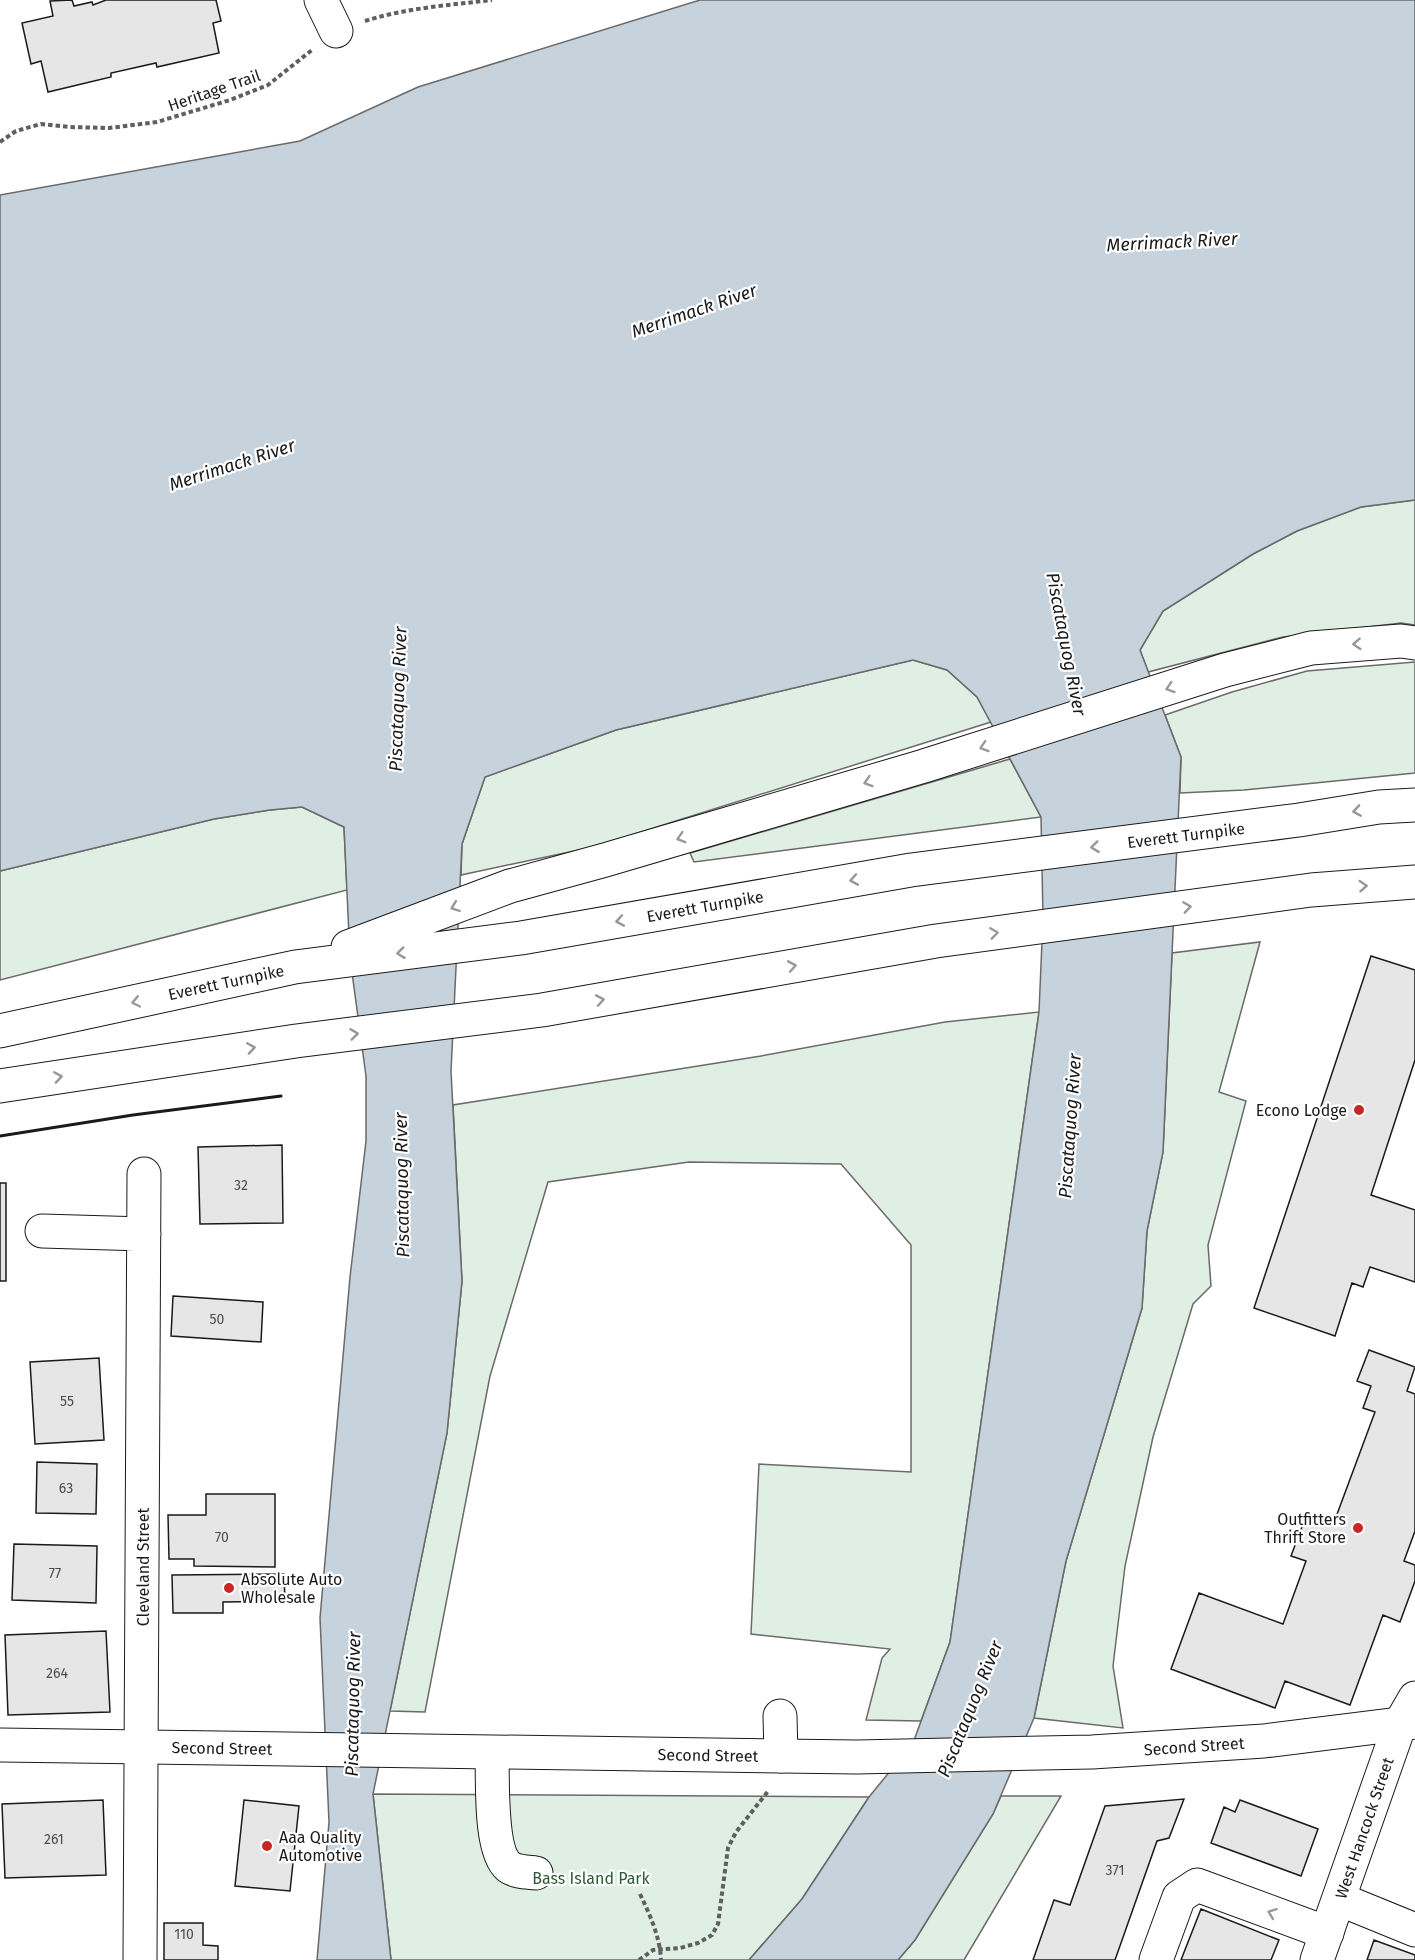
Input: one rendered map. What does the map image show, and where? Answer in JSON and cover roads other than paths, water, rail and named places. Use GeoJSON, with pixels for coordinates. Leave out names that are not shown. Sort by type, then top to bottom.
{"type":"FeatureCollection","features":[{"type":"Feature","properties":{"kind":"main road"},"geometry":{"type":"LineString","coordinates":[[321,0],[336,31]]}},
{"type":"Feature","properties":{"kind":"main road"},"geometry":{"type":"LineString","coordinates":[[295,967],[510,886],[924,766],[1226,670],[1311,648],[1401,641],[1415,643]]}},
{"type":"Feature","properties":{"kind":"main road","name":"Everett Turnpike"},"geometry":{"type":"LineString","coordinates":[[0,1032],[295,967],[521,938],[912,870],[1415,804]]}},
{"type":"Feature","properties":{"kind":"main road"},"geometry":{"type":"LineString","coordinates":[[0,1086],[296,1041],[542,1010],[936,941],[1311,890],[1415,882]]}},
{"type":"Feature","properties":{"kind":"main road","name":"Cleveland Street"},"geometry":{"type":"LineString","coordinates":[[140,1960],[144,1174]]}},
{"type":"Feature","properties":{"kind":"main road"},"geometry":{"type":"LineString","coordinates":[[42,1231],[144,1234]]}},
{"type":"Feature","properties":{"kind":"main road","name":"Second Street"},"geometry":{"type":"LineString","coordinates":[[0,1745],[857,1757],[1092,1752],[1264,1741],[1410,1715]]}},
{"type":"Feature","properties":{"kind":"main road","name":"West Hancock Street"},"geometry":{"type":"LineString","coordinates":[[1322,1947],[1410,1715]]}},
{"type":"Feature","properties":{"kind":"main road"},"geometry":{"type":"LineString","coordinates":[[780,1716],[781,1756]]}},
{"type":"Feature","properties":{"kind":"main road"},"geometry":{"type":"LineString","coordinates":[[492,1753],[495,1837],[501,1856],[510,1867],[537,1873]]}},
{"type":"Feature","properties":{"kind":"main road"},"geometry":{"type":"LineString","coordinates":[[1156,1960],[1179,1897],[1197,1885],[1322,1947]]}},
{"type":"Feature","properties":{"kind":"main road"},"geometry":{"type":"LineString","coordinates":[[1339,1899],[1415,1930]]}},
{"type":"Feature","properties":{"kind":"water"},"geometry":{"type":"Polygon","coordinates":[[[700,0],[1415,0],[1415,500],[1361,507],[1297,531],[1253,554],[1163,611],[1140,650],[1181,757],[1163,1152],[1147,1231],[1142,1308],[1066,1561],[1034,1718],[993,1814],[915,1940],[898,1960],[749,1960],[802,1899],[869,1797],[913,1743],[950,1642],[1039,1012],[1043,918],[1041,817],[977,697],[947,670],[913,660],[616,730],[485,777],[462,844],[451,1071],[462,1281],[447,1433],[373,1794],[391,1960],[317,1960],[329,1822],[320,1618],[350,1277],[366,1141],[366,1076],[350,958],[344,827],[302,807],[270,810],[214,819],[0,871],[0,195],[300,141],[418,87],[700,0]]]}},
{"type":"Feature","properties":{"kind":"place","name":"Econo Lodge"},"geometry":{"type":"Point","coordinates":[1359,1110]}},
{"type":"Feature","properties":{"kind":"place","name":"Outfitters Thrift Store"},"geometry":{"type":"Point","coordinates":[1358,1528]}},
{"type":"Feature","properties":{"kind":"place","name":"Absolute Auto Wholesale"},"geometry":{"type":"Point","coordinates":[229,1588]}},
{"type":"Feature","properties":{"kind":"place","name":"Aaa Quality Automotive"},"geometry":{"type":"Point","coordinates":[267,1846]}},
{"type":"Feature","properties":{"kind":"water label","name":"Merrimack River"},"geometry":{"type":"Point","coordinates":[1172,242]}},
{"type":"Feature","properties":{"kind":"water label","name":"Merrimack River"},"geometry":{"type":"Point","coordinates":[694,311]}},
{"type":"Feature","properties":{"kind":"water label","name":"Merrimack River"},"geometry":{"type":"Point","coordinates":[232,465]}},
{"type":"Feature","properties":{"kind":"water label","name":"Piscataquog River"},"geometry":{"type":"Point","coordinates":[1066,644]}},
{"type":"Feature","properties":{"kind":"water label","name":"Piscataquog River"},"geometry":{"type":"Point","coordinates":[398,699]}},
{"type":"Feature","properties":{"kind":"water label","name":"Piscataquog River"},"geometry":{"type":"Point","coordinates":[1070,1126]}},
{"type":"Feature","properties":{"kind":"water label","name":"Piscataquog River"},"geometry":{"type":"Point","coordinates":[402,1185]}},
{"type":"Feature","properties":{"kind":"water label","name":"Piscataquog River"},"geometry":{"type":"Point","coordinates":[353,1704]}},
{"type":"Feature","properties":{"kind":"water label","name":"Piscataquog River"},"geometry":{"type":"Point","coordinates":[970,1709]}},
{"type":"Feature","properties":{"kind":"park label","name":"Bass Island Park"},"geometry":{"type":"Point","coordinates":[591,1878]}}]}
